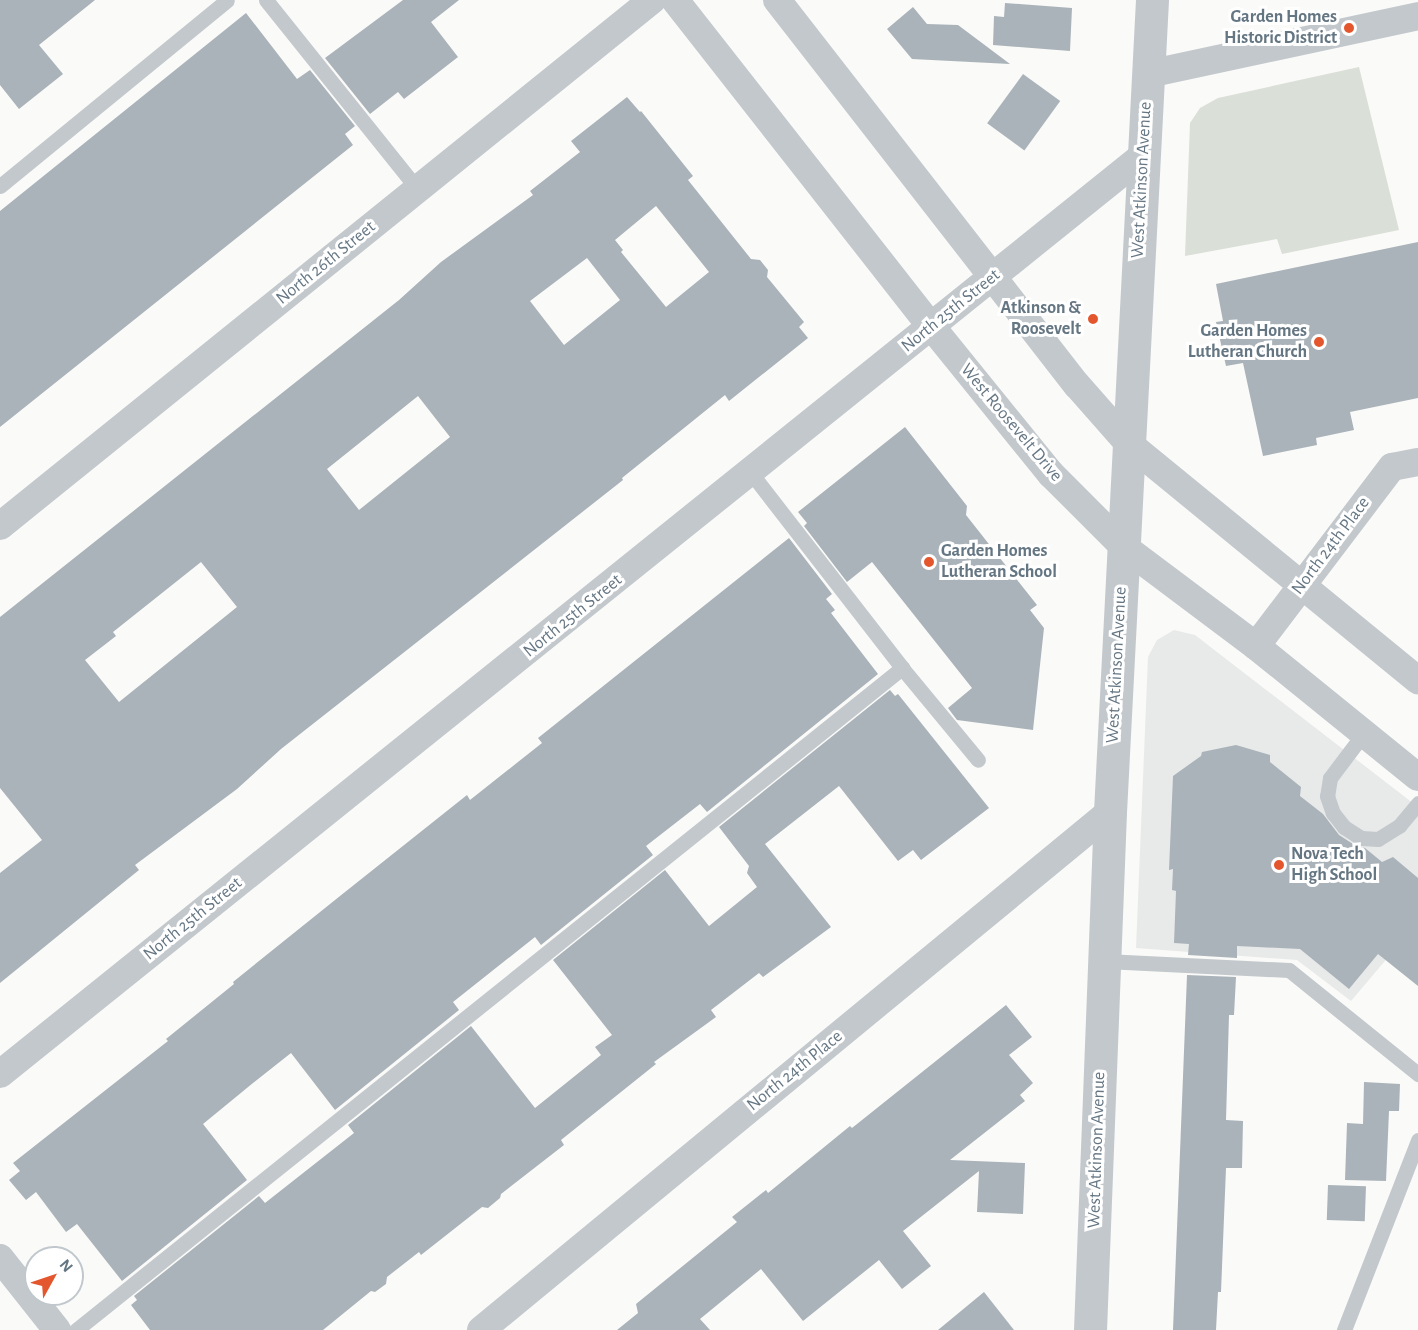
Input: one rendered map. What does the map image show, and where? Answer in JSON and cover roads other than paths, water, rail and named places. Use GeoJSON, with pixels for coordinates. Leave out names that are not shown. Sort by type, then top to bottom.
{"type":"FeatureCollection","features":[{"type":"Feature","properties":{"kind":"street","name":"North 26th Street"},"geometry":{"type":"LineString","coordinates":[[0,526],[652,0]]}},
{"type":"Feature","properties":{"kind":"street","name":"West Roosevelt Drive"},"geometry":{"type":"LineString","coordinates":[[675,0],[931,326],[1051,474],[1124,547],[1256,646],[1418,777]]}},
{"type":"Feature","properties":{"kind":"street"},"geometry":{"type":"LineString","coordinates":[[777,0],[1077,385],[1128,443],[1418,680]]}},
{"type":"Feature","properties":{"kind":"street","name":"West Atkinson Avenue"},"geometry":{"type":"LineString","coordinates":[[1090,1330],[1110,812],[1152,0]]}},
{"type":"Feature","properties":{"kind":"street"},"geometry":{"type":"LineString","coordinates":[[1148,74],[1418,16]]}},
{"type":"Feature","properties":{"kind":"street","name":"North 25th Street"},"geometry":{"type":"LineString","coordinates":[[0,1074],[751,474],[1144,155]]}},
{"type":"Feature","properties":{"kind":"street","name":"North 24th Place"},"geometry":{"type":"LineString","coordinates":[[1256,646],[1392,467],[1418,462]]}},
{"type":"Feature","properties":{"kind":"street","name":"North 24th Place"},"geometry":{"type":"LineString","coordinates":[[481,1330],[1110,812]]}},
{"type":"Feature","properties":{"kind":"street"},"geometry":{"type":"LineString","coordinates":[[0,1258],[57,1330]]}},
{"type":"Feature","properties":{"kind":"lane"},"geometry":{"type":"LineString","coordinates":[[0,186],[227,0]]}},
{"type":"Feature","properties":{"kind":"lane"},"geometry":{"type":"LineString","coordinates":[[266,0],[418,190]]}},
{"type":"Feature","properties":{"kind":"lane"},"geometry":{"type":"LineString","coordinates":[[751,474],[902,668],[978,760]]}},
{"type":"Feature","properties":{"kind":"lane"},"geometry":{"type":"LineString","coordinates":[[76,1330],[902,668]]}},
{"type":"Feature","properties":{"kind":"lane"},"geometry":{"type":"LineString","coordinates":[[1364,733],[1329,778],[1327,796],[1333,813],[1344,827],[1362,838],[1378,839],[1399,826],[1418,803]]}},
{"type":"Feature","properties":{"kind":"lane"},"geometry":{"type":"LineString","coordinates":[[1105,961],[1289,970],[1418,1074]]}},
{"type":"Feature","properties":{"kind":"lane"},"geometry":{"type":"LineString","coordinates":[[1344,1330],[1418,1140]]}},
{"type":"Feature","properties":{"kind":"place","name":"Garden Homes Historic District"},"geometry":{"type":"Point","coordinates":[1349,28]}},
{"type":"Feature","properties":{"kind":"place","name":"Atkinson & Roosevelt"},"geometry":{"type":"Point","coordinates":[1093,319]}},
{"type":"Feature","properties":{"kind":"place","name":"Garden Homes Lutheran Church"},"geometry":{"type":"Point","coordinates":[1319,342]}},
{"type":"Feature","properties":{"kind":"place","name":"Garden Homes Lutheran School"},"geometry":{"type":"Point","coordinates":[929,562]}},
{"type":"Feature","properties":{"kind":"place","name":"Nova Tech High School"},"geometry":{"type":"Point","coordinates":[1279,865]}}]}
